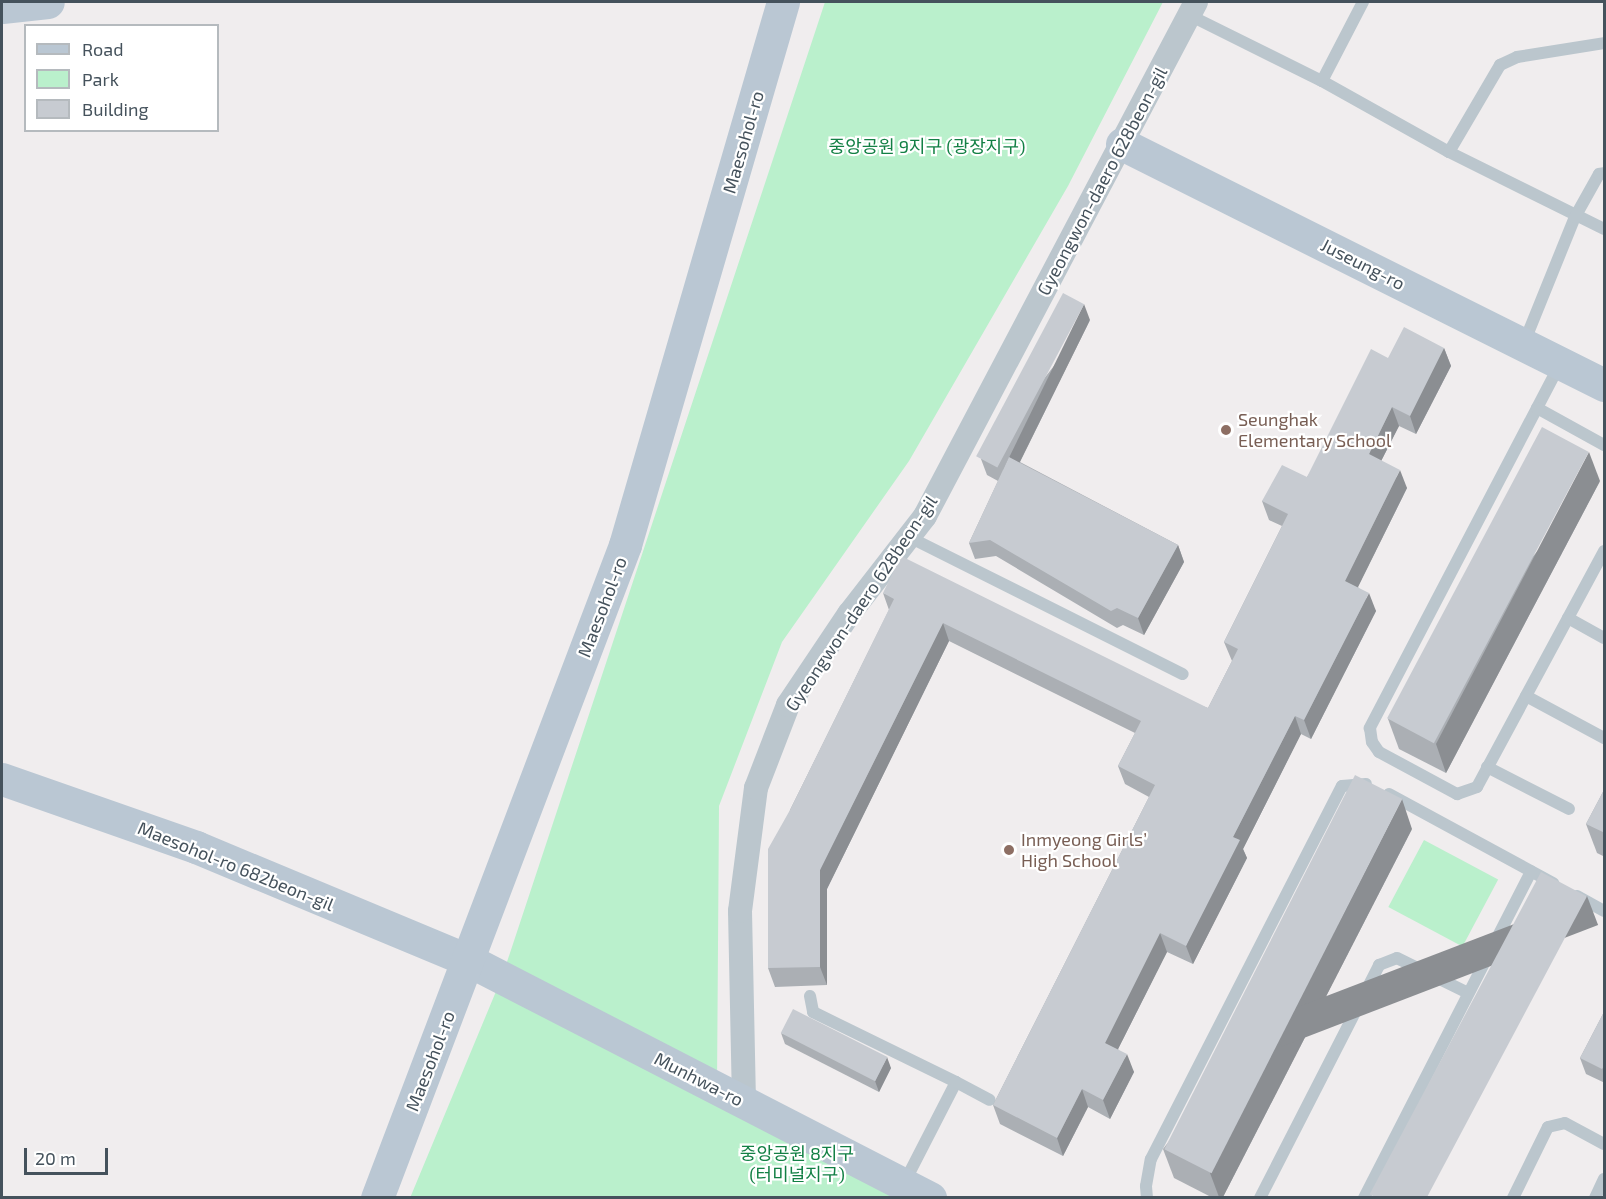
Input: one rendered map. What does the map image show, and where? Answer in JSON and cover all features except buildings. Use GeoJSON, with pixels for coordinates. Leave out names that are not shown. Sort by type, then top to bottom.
{"type":"FeatureCollection","features":[{"type":"Feature","properties":{"kind":"main road"},"geometry":{"type":"LineString","coordinates":[[2,7],[48,2]]}},
{"type":"Feature","properties":{"kind":"main road","name":"Maesohol-ro"},"geometry":{"type":"LineString","coordinates":[[377,1197],[625,545],[783,2]]}},
{"type":"Feature","properties":{"kind":"main road","name":"Juseung-ro"},"geometry":{"type":"LineString","coordinates":[[1122,144],[1605,385]]}},
{"type":"Feature","properties":{"kind":"main road","name":"Maesohol-ro 682beon-gil"},"geometry":{"type":"LineString","coordinates":[[2,779],[196,847],[468,960]]}},
{"type":"Feature","properties":{"kind":"main road","name":"Munhwa-ro"},"geometry":{"type":"LineString","coordinates":[[468,960],[917,1191]]}},
{"type":"Feature","properties":{"kind":"street","name":"Gyeongwon-daero 628beon-gil"},"geometry":{"type":"LineString","coordinates":[[744,1102],[740,911],[756,788],[788,705],[849,614],[925,516],[1193,8]]}},
{"type":"Feature","properties":{"kind":"lane"},"geometry":{"type":"LineString","coordinates":[[1322,81],[1363,2]]}},
{"type":"Feature","properties":{"kind":"lane","name":"Gyeongwon-daero 628beon-gil"},"geometry":{"type":"LineString","coordinates":[[1193,8],[1449,152],[1575,217],[1605,229]]}},
{"type":"Feature","properties":{"kind":"lane"},"geometry":{"type":"LineString","coordinates":[[1449,152],[1500,65],[1517,57],[1605,43]]}},
{"type":"Feature","properties":{"kind":"lane"},"geometry":{"type":"LineString","coordinates":[[1524,344],[1575,217],[1599,174],[1605,173]]}},
{"type":"Feature","properties":{"kind":"lane"},"geometry":{"type":"LineString","coordinates":[[1560,363],[1370,728],[1372,742],[1379,752],[1457,794],[1476,787],[1605,551]]}},
{"type":"Feature","properties":{"kind":"lane"},"geometry":{"type":"LineString","coordinates":[[1537,408],[1605,445]]}},
{"type":"Feature","properties":{"kind":"lane"},"geometry":{"type":"LineString","coordinates":[[909,537],[1183,674]]}},
{"type":"Feature","properties":{"kind":"lane"},"geometry":{"type":"LineString","coordinates":[[1568,618],[1605,638]]}},
{"type":"Feature","properties":{"kind":"lane"},"geometry":{"type":"LineString","coordinates":[[1526,696],[1605,738]]}},
{"type":"Feature","properties":{"kind":"lane"},"geometry":{"type":"LineString","coordinates":[[1487,767],[1569,809]]}},
{"type":"Feature","properties":{"kind":"lane"},"geometry":{"type":"LineString","coordinates":[[1147,1197],[1146,1186],[1151,1159],[1342,786],[1369,783],[1605,911]]}},
{"type":"Feature","properties":{"kind":"lane"},"geometry":{"type":"LineString","coordinates":[[1364,1197],[1531,871]]}},
{"type":"Feature","properties":{"kind":"lane"},"geometry":{"type":"LineString","coordinates":[[1260,1197],[1379,965],[1397,958],[1468,993]]}},
{"type":"Feature","properties":{"kind":"lane"},"geometry":{"type":"LineString","coordinates":[[810,996],[813,1012],[990,1100]]}},
{"type":"Feature","properties":{"kind":"lane"},"geometry":{"type":"LineString","coordinates":[[917,1191],[956,1082]]}},
{"type":"Feature","properties":{"kind":"lane"},"geometry":{"type":"LineString","coordinates":[[1513,1197],[1548,1127],[1565,1123],[1605,1144]]}},
{"type":"Feature","properties":{"kind":"lane"},"geometry":{"type":"LineString","coordinates":[[1595,1197],[1605,1179]]}},
{"type":"Feature","properties":{"kind":"green space","name":"중앙공원 9지구 (광장지구)"},"geometry":{"type":"Polygon","coordinates":[[[825,2],[1163,2],[1068,186],[909,461],[782,642],[719,806],[717,1087],[930,1197],[410,1198],[502,977],[825,2]]]}},
{"type":"Feature","properties":{"kind":"green space"},"geometry":{"type":"Polygon","coordinates":[[[1424,840],[1498,879],[1462,947],[1388,907],[1424,840]]]}},
{"type":"Feature","properties":{"kind":"place","name":"Seunghak Elementary School"},"geometry":{"type":"Point","coordinates":[1226,430]}},
{"type":"Feature","properties":{"kind":"place","name":"Inmyeong Girls’ High School"},"geometry":{"type":"Point","coordinates":[1009,850]}},
{"type":"Feature","properties":{"kind":"park label","name":"중앙공원 8지구 (터미널지구)"},"geometry":{"type":"Point","coordinates":[797,1164]}}]}
